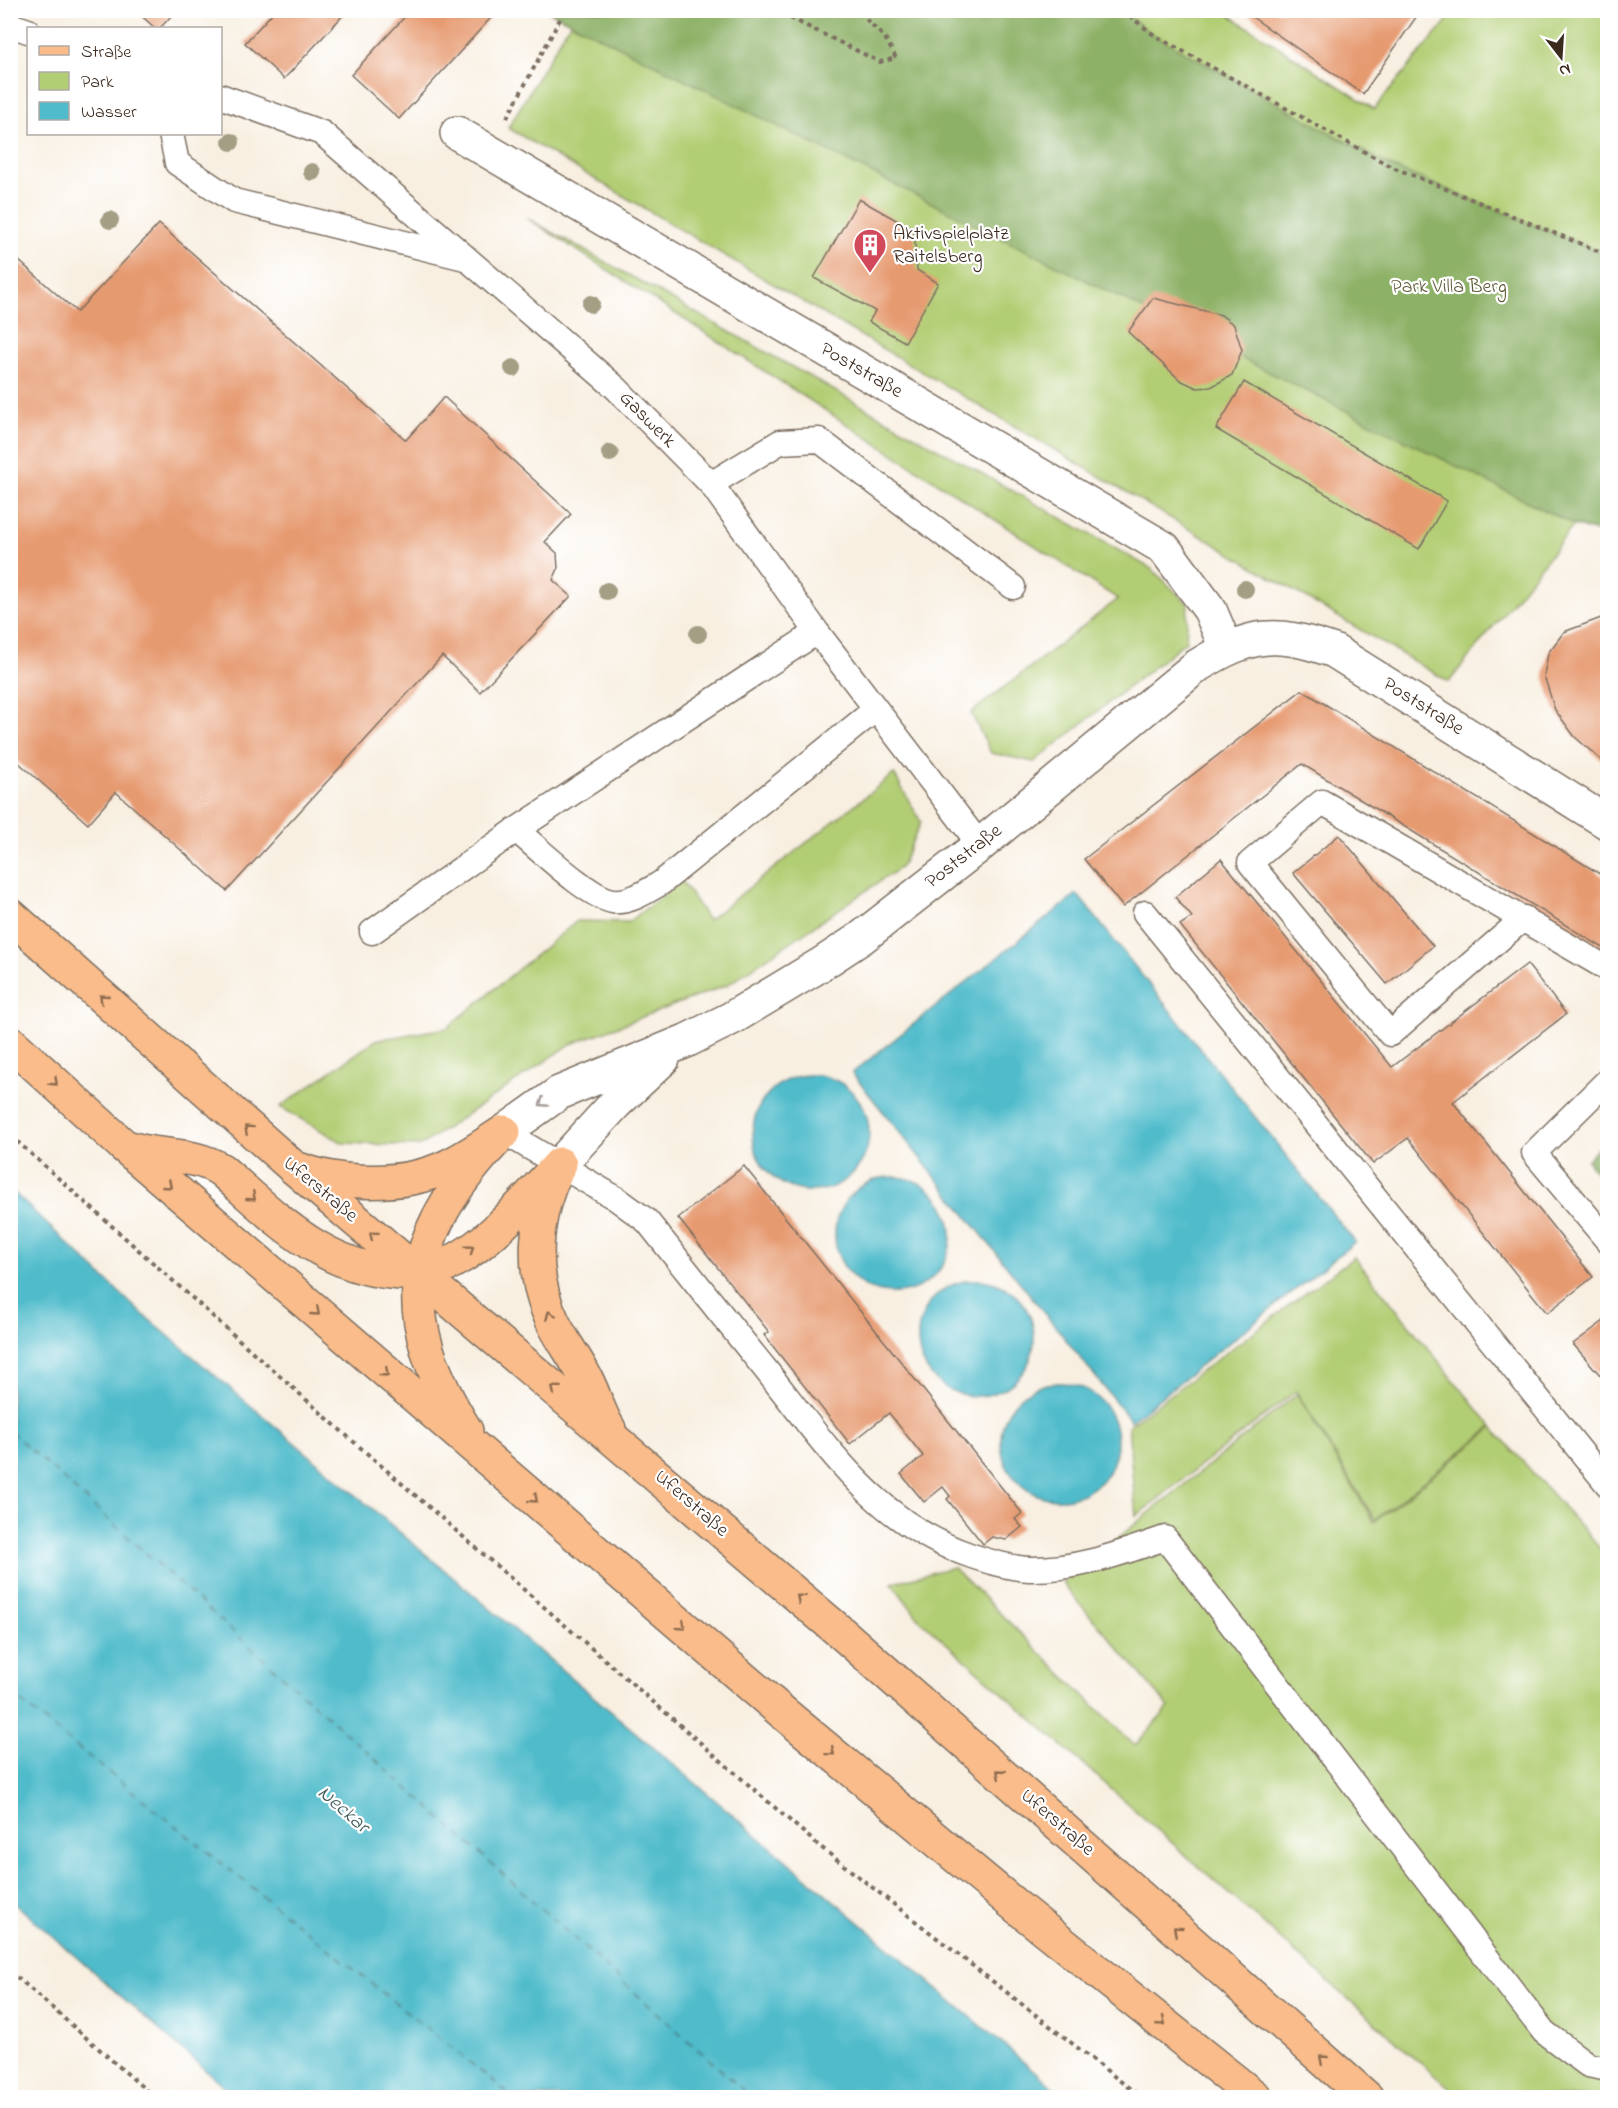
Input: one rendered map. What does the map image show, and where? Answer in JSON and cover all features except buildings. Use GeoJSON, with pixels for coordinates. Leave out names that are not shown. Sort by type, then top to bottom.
{"type":"FeatureCollection","features":[{"type":"Feature","properties":{"kind":"main road","name":"Uferstraße"},"geometry":{"type":"LineString","coordinates":[[10,915],[293,1167],[845,1636],[1367,2097]]}},
{"type":"Feature","properties":{"kind":"main road"},"geometry":{"type":"LineString","coordinates":[[10,1042],[124,1146],[341,1334],[853,1771],[1023,1911],[1257,2097]]}},
{"type":"Feature","properties":{"kind":"main road"},"geometry":{"type":"LineString","coordinates":[[293,1167],[331,1178],[402,1179],[446,1167],[504,1132]]}},
{"type":"Feature","properties":{"kind":"main road"},"geometry":{"type":"LineString","coordinates":[[486,1459],[458,1418],[434,1371],[418,1307],[418,1273],[425,1246],[450,1197],[504,1132]]}},
{"type":"Feature","properties":{"kind":"main road"},"geometry":{"type":"LineString","coordinates":[[124,1146],[144,1153],[206,1161],[221,1170],[304,1240],[337,1259],[365,1269],[418,1273],[444,1265],[469,1251],[516,1210],[560,1164]]}},
{"type":"Feature","properties":{"kind":"main road"},"geometry":{"type":"LineString","coordinates":[[560,1164],[545,1192],[538,1224],[536,1251],[539,1281],[552,1321],[584,1375],[605,1424],[616,1441]]}},
{"type":"Feature","properties":{"kind":"street","name":"Poststraße"},"geometry":{"type":"LineString","coordinates":[[456,133],[1164,548],[1210,609],[1226,648]]}},
{"type":"Feature","properties":{"kind":"street","name":"Poststraße"},"geometry":{"type":"LineString","coordinates":[[504,1132],[559,1093],[686,1041],[732,1018],[820,965],[861,938],[980,845],[1197,666],[1226,648],[1264,636],[1297,638],[1334,651],[1608,823]]}},
{"type":"Feature","properties":{"kind":"street","name":"Poststraße"},"geometry":{"type":"LineString","coordinates":[[560,1164],[649,1069],[686,1041]]}},
{"type":"Feature","properties":{"kind":"lane","name":"Gaswerk"},"geometry":{"type":"LineString","coordinates":[[222,97],[322,133],[616,388],[711,484],[817,632],[980,845]]}},
{"type":"Feature","properties":{"kind":"lane"},"geometry":{"type":"LineString","coordinates":[[171,135],[177,164],[234,201],[469,259]]}},
{"type":"Feature","properties":{"kind":"lane"},"geometry":{"type":"LineString","coordinates":[[711,484],[780,442],[819,440],[1013,587]]}},
{"type":"Feature","properties":{"kind":"lane"},"geometry":{"type":"LineString","coordinates":[[372,932],[516,830],[817,632]]}},
{"type":"Feature","properties":{"kind":"lane"},"geometry":{"type":"LineString","coordinates":[[516,830],[592,892],[613,901],[634,897],[661,883],[876,709]]}},
{"type":"Feature","properties":{"kind":"lane"},"geometry":{"type":"LineString","coordinates":[[1524,918],[1390,1034],[1250,863],[1322,802],[1524,918],[1608,969]]}},
{"type":"Feature","properties":{"kind":"lane"},"geometry":{"type":"LineString","coordinates":[[1145,913],[1608,1485]]}},
{"type":"Feature","properties":{"kind":"lane"},"geometry":{"type":"LineString","coordinates":[[1608,1080],[1534,1153],[1608,1241]]}},
{"type":"Feature","properties":{"kind":"lane"},"geometry":{"type":"LineString","coordinates":[[504,1132],[616,1198],[647,1221],[849,1474],[899,1520],[958,1551],[993,1563],[1026,1569],[1062,1568],[1103,1559],[1166,1538],[1544,2032],[1588,2065],[1608,2069]]}},
{"type":"Feature","properties":{"kind":"path"},"geometry":{"type":"LineString","coordinates":[[488,153],[565,10]]}},
{"type":"Feature","properties":{"kind":"path"},"geometry":{"type":"LineString","coordinates":[[774,10],[880,62],[896,58],[885,38],[857,10]]}},
{"type":"Feature","properties":{"kind":"path"},"geometry":{"type":"LineString","coordinates":[[1122,10],[1154,35],[1390,166],[1608,255]]}},
{"type":"Feature","properties":{"kind":"path"},"geometry":{"type":"LineString","coordinates":[[10,1135],[339,1429],[818,1845],[1142,2097]]}},
{"type":"Feature","properties":{"kind":"path"},"geometry":{"type":"LineString","coordinates":[[10,1971],[155,2097]]}},
{"type":"Feature","properties":{"kind":"green space","name":"Park Villa Berg"},"geometry":{"type":"Polygon","coordinates":[[[548,11],[1122,11],[1154,35],[1390,166],[1607,255],[1607,535],[1574,525],[548,11]]]}},
{"type":"Feature","properties":{"kind":"green space"},"geometry":{"type":"Polygon","coordinates":[[[577,11],[1223,11],[1374,109],[1455,11],[1607,11],[1607,535],[1574,525],[1449,682],[508,128],[577,11]]]}},
{"type":"Feature","properties":{"kind":"green space"},"geometry":{"type":"Polygon","coordinates":[[[527,218],[1152,569],[1188,604],[1186,641],[1034,762],[991,753],[971,713],[1118,599],[527,218]]]}},
{"type":"Feature","properties":{"kind":"green space"},"geometry":{"type":"Polygon","coordinates":[[[894,774],[921,822],[901,867],[727,985],[571,1044],[420,1146],[343,1143],[280,1107],[376,1040],[447,1028],[577,921],[628,922],[682,881],[708,920],[894,774]]]}},
{"type":"Feature","properties":{"kind":"green space"},"geometry":{"type":"Polygon","coordinates":[[[1607,1138],[1607,1187],[1587,1160],[1607,1138]]]}},
{"type":"Feature","properties":{"kind":"green space"},"geometry":{"type":"Polygon","coordinates":[[[1354,1257],[1492,1427],[1375,1520],[1296,1391],[1136,1516],[1128,1426],[1354,1257]]]}},
{"type":"Feature","properties":{"kind":"green space"},"geometry":{"type":"Polygon","coordinates":[[[1297,1394],[1374,1522],[1493,1428],[1607,1556],[1607,2097],[1459,2097],[919,1619],[892,1583],[953,1567],[1135,1746],[1169,1707],[1062,1583],[1297,1394]]]}},
{"type":"Feature","properties":{"kind":"water"},"geometry":{"type":"Polygon","coordinates":[[[1077,894],[1355,1242],[1131,1421],[852,1073],[1077,894]]]}},
{"type":"Feature","properties":{"kind":"water"},"geometry":{"type":"Polygon","coordinates":[[[811,1075],[833,1079],[852,1092],[865,1111],[869,1133],[865,1155],[852,1174],[833,1187],[811,1191],[789,1187],[770,1174],[757,1155],[753,1133],[757,1111],[770,1092],[789,1079],[811,1075]]]}},
{"type":"Feature","properties":{"kind":"water"},"geometry":{"type":"Polygon","coordinates":[[[893,1177],[915,1181],[934,1194],[947,1213],[951,1235],[947,1257],[934,1276],[915,1289],[893,1293],[871,1289],[852,1276],[839,1257],[835,1235],[839,1213],[852,1194],[871,1181],[893,1177]]]}},
{"type":"Feature","properties":{"kind":"water","name":"Neckar"},"geometry":{"type":"Polygon","coordinates":[[[11,1190],[138,1310],[1065,2097],[236,2097],[11,1900],[11,1190]]]}},
{"type":"Feature","properties":{"kind":"water"},"geometry":{"type":"Polygon","coordinates":[[[976,1280],[998,1284],[1017,1297],[1030,1316],[1034,1338],[1030,1360],[1017,1379],[998,1392],[976,1396],[954,1392],[935,1379],[922,1360],[918,1338],[922,1316],[935,1297],[954,1284],[976,1280]]]}},
{"type":"Feature","properties":{"kind":"water"},"geometry":{"type":"Polygon","coordinates":[[[1059,1383],[1081,1387],[1100,1400],[1113,1419],[1117,1441],[1113,1463],[1100,1482],[1081,1495],[1059,1499],[1037,1495],[1018,1482],[1005,1463],[1001,1441],[1005,1419],[1018,1400],[1037,1387],[1059,1383]]]}},
{"type":"Feature","properties":{"kind":"ferry route"},"geometry":{"type":"LineString","coordinates":[[10,1431],[752,2098]]}},
{"type":"Feature","properties":{"kind":"ferry route"},"geometry":{"type":"LineString","coordinates":[[10,1693],[514,2098]]}},
{"type":"Feature","properties":{"kind":"place","name":"Aktivspielplatz Raitelsberg"},"geometry":{"type":"Point","coordinates":[870,274]}}]}
